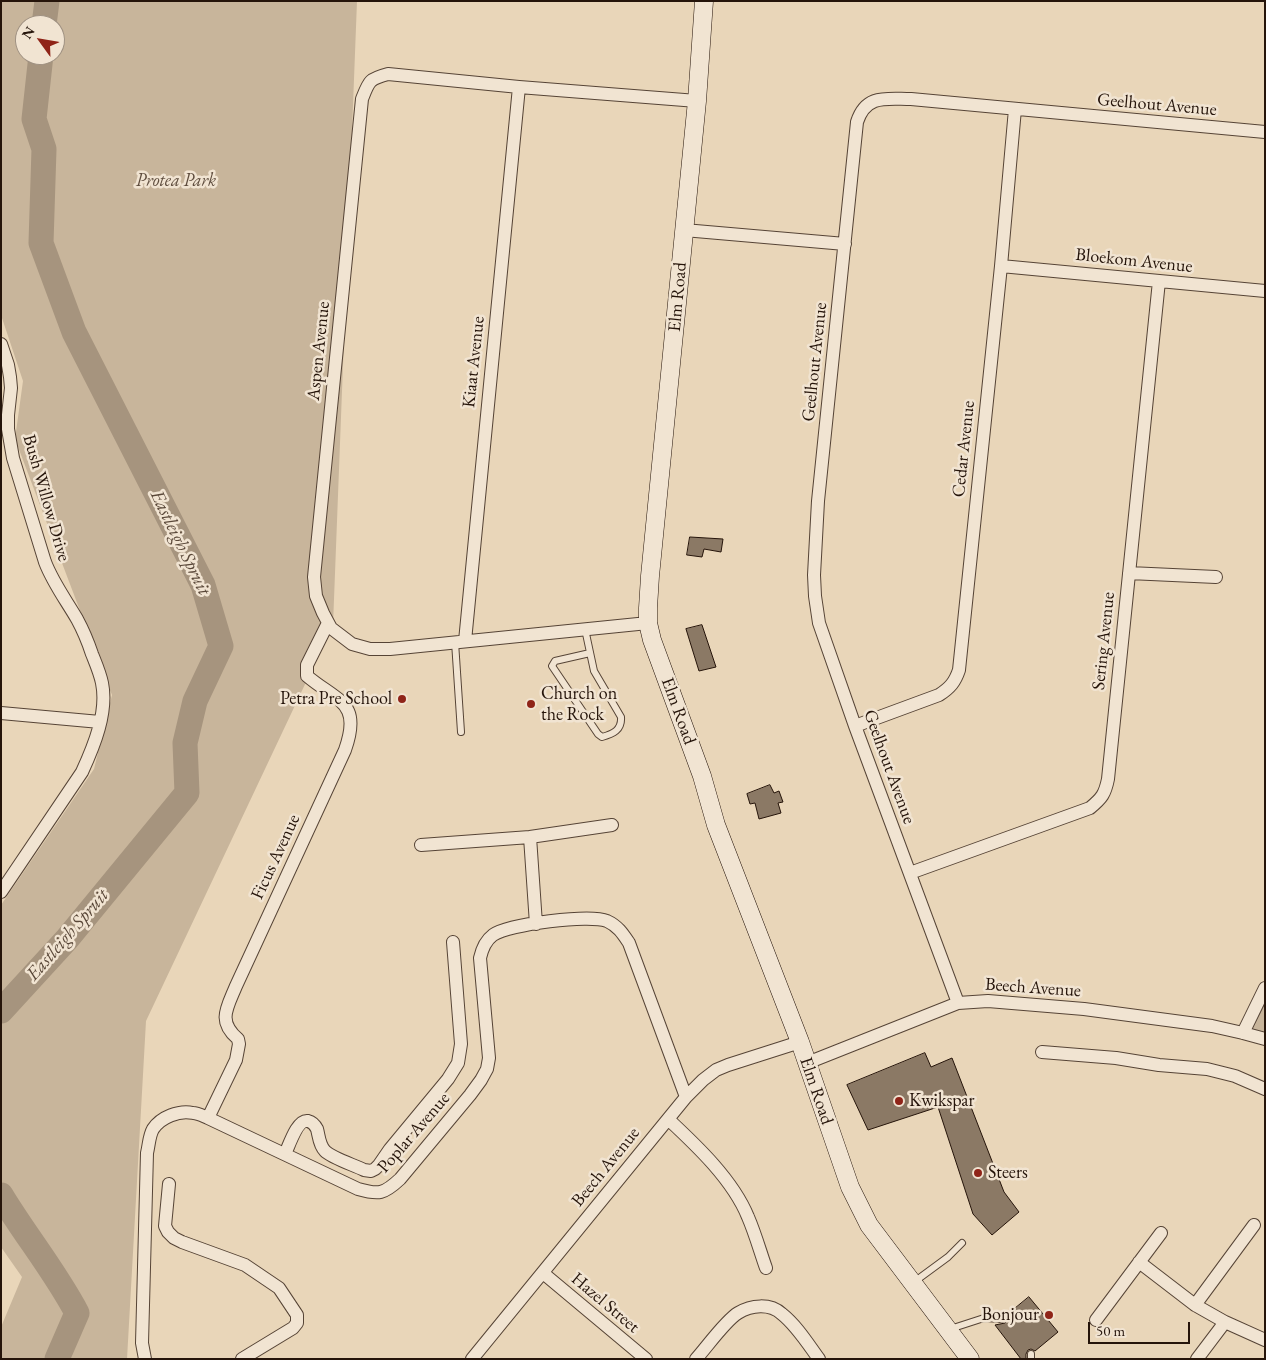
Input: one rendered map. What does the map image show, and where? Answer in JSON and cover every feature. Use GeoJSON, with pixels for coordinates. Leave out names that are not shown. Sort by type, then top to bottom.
{"type":"FeatureCollection","features":[{"type":"Feature","properties":{"kind":"street","name":"Elm Road"},"geometry":{"type":"LineString","coordinates":[[704,1],[697,101],[650,576],[648,623],[663,672],[702,776],[716,825],[800,1042],[856,1200],[868,1225],[970,1359]]}},
{"type":"Feature","properties":{"kind":"street","name":"Aspen Avenue"},"geometry":{"type":"LineString","coordinates":[[648,623],[390,649],[370,649],[352,644],[331,628],[322,613],[316,596],[314,577],[362,99],[367,84],[375,77],[388,74],[519,87],[697,101]]}},
{"type":"Feature","properties":{"kind":"street","name":"Kiaat Avenue"},"geometry":{"type":"LineString","coordinates":[[460,642],[519,87]]}},
{"type":"Feature","properties":{"kind":"street","name":"Geelhout Avenue"},"geometry":{"type":"LineString","coordinates":[[958,1003],[855,726],[819,623],[814,589],[818,501],[857,122],[863,108],[868,103],[877,99],[911,99],[1265,132]]}},
{"type":"Feature","properties":{"kind":"street","name":"Cedar Avenue"},"geometry":{"type":"LineString","coordinates":[[855,726],[949,689],[955,681],[959,670],[1015,109]]}},
{"type":"Feature","properties":{"kind":"street"},"geometry":{"type":"LineString","coordinates":[[684,230],[845,244]]}},
{"type":"Feature","properties":{"kind":"street","name":"Bloekom Avenue"},"geometry":{"type":"LineString","coordinates":[[1000,266],[1265,292]]}},
{"type":"Feature","properties":{"kind":"street","name":"Sering Avenue"},"geometry":{"type":"LineString","coordinates":[[910,873],[1090,808],[1102,798],[1108,779],[1159,281]]}},
{"type":"Feature","properties":{"kind":"street","name":"Bush Willow Drive"},"geometry":{"type":"LineString","coordinates":[[1,344],[10,377],[8,429],[13,458],[45,562],[82,628],[98,670],[103,697],[100,722],[91,752],[82,772],[1,892]]}},
{"type":"Feature","properties":{"kind":"street"},"geometry":{"type":"LineString","coordinates":[[1129,573],[1216,577]]}},
{"type":"Feature","properties":{"kind":"street","name":"Ficus Avenue"},"geometry":{"type":"LineString","coordinates":[[208,1118],[238,1052],[238,1039],[228,1028],[226,1010],[345,750],[352,726],[346,706],[307,676],[307,664],[328,623]]}},
{"type":"Feature","properties":{"kind":"street"},"geometry":{"type":"LineString","coordinates":[[1,712],[100,722]]}},
{"type":"Feature","properties":{"kind":"street"},"geometry":{"type":"LineString","coordinates":[[421,845],[530,837],[612,825]]}},
{"type":"Feature","properties":{"kind":"street"},"geometry":{"type":"LineString","coordinates":[[530,837],[536,924]]}},
{"type":"Feature","properties":{"kind":"street","name":"Poplar Avenue"},"geometry":{"type":"LineString","coordinates":[[145,1359],[142,1343],[147,1153],[154,1129],[161,1121],[172,1115],[192,1112],[358,1189],[380,1193],[391,1187],[452,1118],[481,1080],[487,1069],[489,1058],[480,958],[484,943],[501,930],[581,918],[598,918],[615,925],[629,943],[686,1098]]}},
{"type":"Feature","properties":{"kind":"street"},"geometry":{"type":"LineString","coordinates":[[285,1154],[299,1124],[306,1121],[316,1126],[321,1144],[326,1152],[364,1170],[370,1171],[375,1169],[448,1079],[458,1063],[461,1044],[453,942]]}},
{"type":"Feature","properties":{"kind":"street"},"geometry":{"type":"LineString","coordinates":[[1243,1033],[1265,988]]}},
{"type":"Feature","properties":{"kind":"street","name":"Beech Avenue"},"geometry":{"type":"LineString","coordinates":[[807,1063],[958,1003],[988,1001],[1084,1009],[1212,1026],[1265,1039]]}},
{"type":"Feature","properties":{"kind":"street","name":"Beech Avenue"},"geometry":{"type":"LineString","coordinates":[[472,1359],[668,1119],[703,1080],[716,1070],[800,1042]]}},
{"type":"Feature","properties":{"kind":"street"},"geometry":{"type":"LineString","coordinates":[[1042,1052],[1116,1058],[1159,1065],[1207,1069],[1226,1073],[1265,1089]]}},
{"type":"Feature","properties":{"kind":"street"},"geometry":{"type":"LineString","coordinates":[[668,1119],[714,1166],[734,1191],[748,1216],[766,1268]]}},
{"type":"Feature","properties":{"kind":"street"},"geometry":{"type":"LineString","coordinates":[[169,1184],[165,1226],[168,1232],[174,1238],[194,1248],[244,1265],[279,1288],[297,1315],[297,1323],[293,1328],[242,1359]]}},
{"type":"Feature","properties":{"kind":"street"},"geometry":{"type":"LineString","coordinates":[[1195,1305],[1254,1225]]}},
{"type":"Feature","properties":{"kind":"street"},"geometry":{"type":"LineString","coordinates":[[1096,1320],[1161,1233]]}},
{"type":"Feature","properties":{"kind":"street"},"geometry":{"type":"LineString","coordinates":[[1139,1262],[1195,1305],[1225,1322],[1265,1340]]}},
{"type":"Feature","properties":{"kind":"street","name":"Hazel Street"},"geometry":{"type":"LineString","coordinates":[[543,1273],[646,1359]]}},
{"type":"Feature","properties":{"kind":"street"},"geometry":{"type":"LineString","coordinates":[[696,1359],[737,1313],[748,1308],[762,1306],[773,1308],[781,1313],[794,1326],[819,1359]]}},
{"type":"Feature","properties":{"kind":"street"},"geometry":{"type":"LineString","coordinates":[[1197,1359],[1225,1322]]}},
{"type":"Feature","properties":{"kind":"lane"},"geometry":{"type":"LineString","coordinates":[[586,629],[594,670],[622,718],[620,727],[613,734],[602,737],[598,734],[552,666],[555,660],[590,653]]}},
{"type":"Feature","properties":{"kind":"lane"},"geometry":{"type":"LineString","coordinates":[[460,642],[461,732]]}},
{"type":"Feature","properties":{"kind":"lane"},"geometry":{"type":"LineString","coordinates":[[912,1284],[948,1257],[962,1243]]}},
{"type":"Feature","properties":{"kind":"lane"},"geometry":{"type":"LineString","coordinates":[[948,1330],[984,1318],[1002,1319]]}},
{"type":"Feature","properties":{"kind":"green space","name":"Protea Park"},"geometry":{"type":"Polygon","coordinates":[[[1,1],[357,1],[333,625],[146,1021],[127,1359],[1,1359],[1,1327],[22,1277],[1,1247],[1,905],[94,769],[112,695],[15,439],[23,381],[1,315],[1,1]]]}},
{"type":"Feature","properties":{"kind":"green space"},"geometry":{"type":"Polygon","coordinates":[[[1265,993],[1265,1042],[1245,1035],[1265,993]]]}},
{"type":"Feature","properties":{"kind":"building"},"geometry":{"type":"Polygon","coordinates":[[[690,537],[723,539],[721,552],[704,549],[702,557],[687,555],[690,537]]]}},
{"type":"Feature","properties":{"kind":"building"},"geometry":{"type":"Polygon","coordinates":[[[702,625],[716,667],[699,671],[686,629],[702,625]]]}},
{"type":"Feature","properties":{"kind":"building"},"geometry":{"type":"Polygon","coordinates":[[[770,785],[774,793],[779,791],[783,802],[778,803],[781,813],[759,819],[755,803],[750,804],[747,794],[770,785]]]}},
{"type":"Feature","properties":{"kind":"building"},"geometry":{"type":"Polygon","coordinates":[[[925,1053],[931,1067],[952,1058],[1004,1192],[1019,1212],[992,1235],[973,1214],[938,1107],[868,1130],[847,1085],[925,1053]]]}},
{"type":"Feature","properties":{"kind":"building"},"geometry":{"type":"Polygon","coordinates":[[[1029,1297],[1058,1332],[1035,1351],[1028,1350],[1026,1359],[1021,1359],[995,1325],[1005,1323],[1007,1320],[1006,1316],[1029,1297]]]}},
{"type":"Feature","properties":{"kind":"waterway","name":"Eastleigh Spruit"},"geometry":{"type":"LineString","coordinates":[[45,15],[47,1]]}},
{"type":"Feature","properties":{"kind":"waterway","name":"Eastleigh Spruit"},"geometry":{"type":"LineString","coordinates":[[1,1011],[67,939],[187,793],[185,743],[195,701],[221,646],[203,585],[74,332],[41,243],[44,149],[34,119],[40,65]]}},
{"type":"Feature","properties":{"kind":"waterway","name":"Eastleigh Spruit"},"geometry":{"type":"LineString","coordinates":[[1,1195],[59,1282],[77,1313],[57,1359]]}},
{"type":"Feature","properties":{"kind":"place","name":"Petra Pre School"},"geometry":{"type":"Point","coordinates":[402,699]}},
{"type":"Feature","properties":{"kind":"place","name":"Church on the Rock"},"geometry":{"type":"Point","coordinates":[531,704]}},
{"type":"Feature","properties":{"kind":"place","name":"Kwikspar"},"geometry":{"type":"Point","coordinates":[899,1101]}},
{"type":"Feature","properties":{"kind":"place","name":"Steers"},"geometry":{"type":"Point","coordinates":[978,1173]}},
{"type":"Feature","properties":{"kind":"place","name":"Bonjour"},"geometry":{"type":"Point","coordinates":[1049,1315]}}]}
